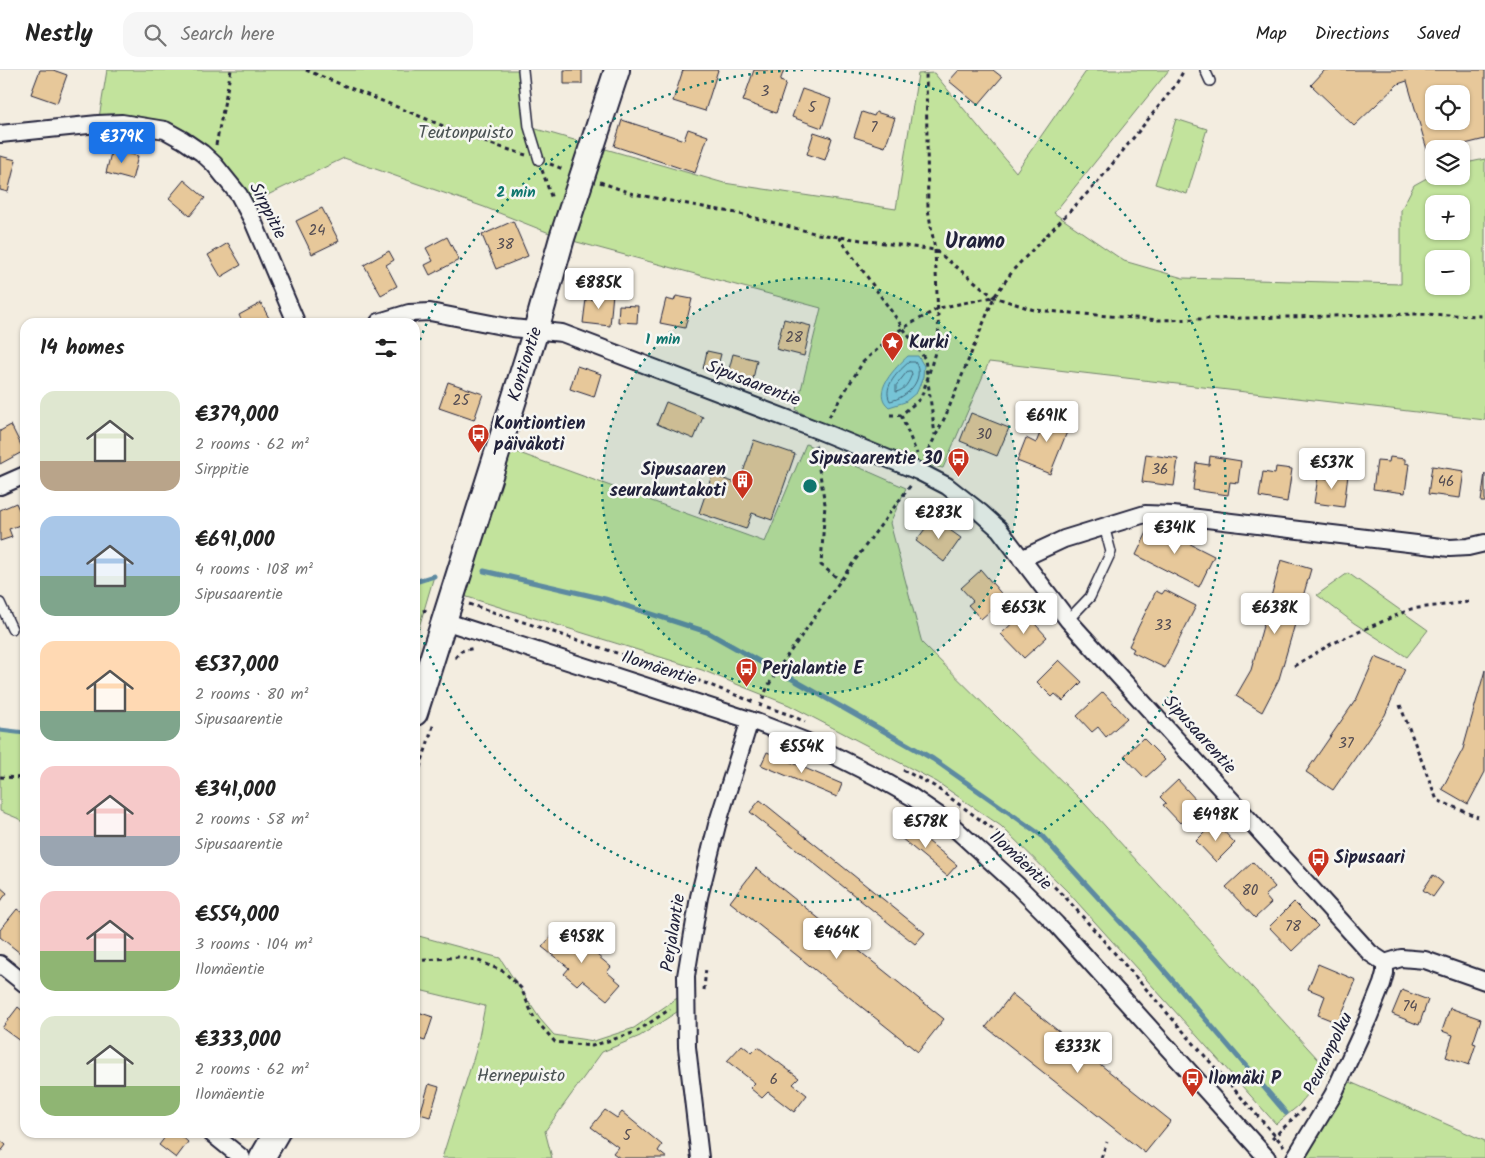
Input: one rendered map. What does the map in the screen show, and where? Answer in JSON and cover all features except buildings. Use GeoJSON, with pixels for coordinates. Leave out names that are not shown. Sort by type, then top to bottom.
{"type":"FeatureCollection","features":[{"type":"Feature","properties":{"kind":"street","name":"Kontiontie"},"geometry":{"type":"LineString","coordinates":[[425,715],[444,621],[536,330],[562,238],[617,70]]}},
{"type":"Feature","properties":{"kind":"street","name":"Sirppitie"},"geometry":{"type":"LineString","coordinates":[[0,134],[122,123],[145,125],[164,130],[183,140],[202,152],[240,195],[294,318]]}},
{"type":"Feature","properties":{"kind":"street","name":"Sipusaarentie"},"geometry":{"type":"LineString","coordinates":[[392,318],[409,313],[430,312],[512,328],[562,333],[820,431],[947,486],[999,529],[1068,620],[1370,953],[1385,963]]}},
{"type":"Feature","properties":{"kind":"street"},"geometry":{"type":"LineString","coordinates":[[0,486],[20,477]]}},
{"type":"Feature","properties":{"kind":"street"},"geometry":{"type":"LineString","coordinates":[[1022,559],[1064,539],[1145,514],[1173,515],[1450,548],[1468,547],[1485,543]]}},
{"type":"Feature","properties":{"kind":"street","name":"Ilomäentie"},"geometry":{"type":"LineString","coordinates":[[444,621],[753,721],[805,741],[912,797],[947,821],[1018,886],[1056,924],[1267,1158]]}},
{"type":"Feature","properties":{"kind":"street","name":"Perjalantie"},"geometry":{"type":"LineString","coordinates":[[700,1158],[687,1047],[686,976],[699,897],[717,825],[753,721]]}},
{"type":"Feature","properties":{"kind":"street"},"geometry":{"type":"LineString","coordinates":[[1385,963],[1401,958],[1425,960],[1485,981]]}},
{"type":"Feature","properties":{"kind":"street","name":"Peuranpolku"},"geometry":{"type":"LineString","coordinates":[[1291,1154],[1333,1095],[1368,1020],[1382,984],[1385,963]]}},
{"type":"Feature","properties":{"kind":"street"},"geometry":{"type":"LineString","coordinates":[[0,964],[20,980]]}},
{"type":"Feature","properties":{"kind":"street"},"geometry":{"type":"LineString","coordinates":[[217,1138],[242,1158]]}},
{"type":"Feature","properties":{"kind":"street"},"geometry":{"type":"LineString","coordinates":[[262,1158],[274,1138]]}},
{"type":"Feature","properties":{"kind":"lane"},"geometry":{"type":"LineString","coordinates":[[523,70],[529,127],[539,160]]}},
{"type":"Feature","properties":{"kind":"lane"},"geometry":{"type":"LineString","coordinates":[[1206,70],[1210,81]]}},
{"type":"Feature","properties":{"kind":"lane"},"geometry":{"type":"LineString","coordinates":[[1068,620],[1090,597],[1110,552],[1104,526]]}},
{"type":"Feature","properties":{"kind":"lane"},"geometry":{"type":"LineString","coordinates":[[0,603],[12,629]]}},
{"type":"Feature","properties":{"kind":"path"},"geometry":{"type":"LineString","coordinates":[[214,164],[231,70]]}},
{"type":"Feature","properties":{"kind":"path"},"geometry":{"type":"LineString","coordinates":[[306,70],[478,140],[633,194],[736,213],[818,234],[935,250],[994,297],[1034,310],[1159,320],[1417,314],[1485,316]]}},
{"type":"Feature","properties":{"kind":"path"},"geometry":{"type":"LineString","coordinates":[[890,415],[901,415],[920,398],[939,338],[935,250],[928,209],[926,70]]}},
{"type":"Feature","properties":{"kind":"path"},"geometry":{"type":"LineString","coordinates":[[753,721],[768,686],[840,580],[917,474],[946,415],[994,297],[1015,268],[1097,183],[1175,86],[1184,70]]}},
{"type":"Feature","properties":{"kind":"path"},"geometry":{"type":"LineString","coordinates":[[539,160],[555,206]]}},
{"type":"Feature","properties":{"kind":"path"},"geometry":{"type":"LineString","coordinates":[[839,236],[925,359],[935,436]]}},
{"type":"Feature","properties":{"kind":"path"},"geometry":{"type":"LineString","coordinates":[[840,580],[821,565],[826,504],[814,447],[820,431],[863,362],[903,328],[939,308],[994,297]]}},
{"type":"Feature","properties":{"kind":"path"},"geometry":{"type":"LineString","coordinates":[[901,415],[917,474],[918,489]]}},
{"type":"Feature","properties":{"kind":"path"},"geometry":{"type":"LineString","coordinates":[[814,447],[823,451]]}},
{"type":"Feature","properties":{"kind":"path"},"geometry":{"type":"LineString","coordinates":[[902,482],[917,474]]}},
{"type":"Feature","properties":{"kind":"path"},"geometry":{"type":"LineString","coordinates":[[452,598],[692,678],[811,724]]}},
{"type":"Feature","properties":{"kind":"path"},"geometry":{"type":"LineString","coordinates":[[1294,666],[1331,644],[1411,609],[1468,602]]}},
{"type":"Feature","properties":{"kind":"path"},"geometry":{"type":"LineString","coordinates":[[454,659],[462,651],[475,650],[488,610]]}},
{"type":"Feature","properties":{"kind":"path"},"geometry":{"type":"LineString","coordinates":[[1400,705],[1437,800],[1478,817]]}},
{"type":"Feature","properties":{"kind":"path"},"geometry":{"type":"LineString","coordinates":[[420,749],[425,715]]}},
{"type":"Feature","properties":{"kind":"path"},"geometry":{"type":"LineString","coordinates":[[899,768],[934,786],[997,832],[1060,893],[1291,1154]]}},
{"type":"Feature","properties":{"kind":"path"},"geometry":{"type":"LineString","coordinates":[[0,777],[20,778]]}},
{"type":"Feature","properties":{"kind":"path"},"geometry":{"type":"LineString","coordinates":[[420,961],[458,957],[476,960],[503,971],[521,988],[534,1018],[555,1042],[592,1046],[636,1032],[686,997]]}},
{"type":"Feature","properties":{"kind":"path"},"geometry":{"type":"LineString","coordinates":[[704,991],[706,962]]}},
{"type":"Feature","properties":{"kind":"path"},"geometry":{"type":"LineString","coordinates":[[1101,1158],[1107,1142]]}},
{"type":"Feature","properties":{"kind":"green space","name":"Teutonpuisto"},"geometry":{"type":"Polygon","coordinates":[[[107,70],[523,70],[529,127],[724,183],[896,209],[918,74],[934,73],[1016,172],[1087,70],[1169,70],[1054,213],[1124,261],[1183,278],[1401,284],[1401,210],[1414,185],[1425,179],[1425,185],[1470,185],[1470,162],[1485,159],[1485,420],[989,362],[943,468],[921,464],[821,423],[796,410],[821,308],[562,238],[484,207],[344,158],[245,206],[183,140],[98,124],[107,70]]]}},
{"type":"Feature","properties":{"kind":"green space"},"geometry":{"type":"Polygon","coordinates":[[[1176,119],[1207,129],[1187,194],[1155,184],[1176,119]]]}},
{"type":"Feature","properties":{"kind":"green space"},"geometry":{"type":"Polygon","coordinates":[[[806,444],[906,488],[890,523],[922,643],[1085,804],[1328,1070],[1298,1106],[1276,1124],[1068,892],[1001,826],[937,782],[789,705],[702,670],[464,596],[511,450],[765,542],[806,444]]]}},
{"type":"Feature","properties":{"kind":"green space"},"geometry":{"type":"Polygon","coordinates":[[[1348,573],[1428,630],[1407,657],[1354,623],[1317,595],[1348,573]]]}},
{"type":"Feature","properties":{"kind":"green space"},"geometry":{"type":"Polygon","coordinates":[[[434,576],[420,624],[420,580],[434,576]]]}},
{"type":"Feature","properties":{"kind":"green space"},"geometry":{"type":"Polygon","coordinates":[[[0,730],[20,732],[20,820],[0,811],[0,730]]]}},
{"type":"Feature","properties":{"kind":"green space","name":"Hernepuisto"},"geometry":{"type":"Polygon","coordinates":[[[420,936],[500,958],[540,1019],[554,1035],[594,1041],[634,1028],[683,994],[683,1008],[640,1036],[602,1052],[545,1131],[552,1158],[442,1158],[477,1047],[485,1006],[420,990],[420,936]]]}},
{"type":"Feature","properties":{"kind":"green space"},"geometry":{"type":"Polygon","coordinates":[[[1350,1082],[1485,1141],[1485,1158],[1304,1158],[1350,1082]]]}},
{"type":"Feature","properties":{"kind":"water"},"geometry":{"type":"Polygon","coordinates":[[[908,356],[918,356],[924,366],[923,377],[917,392],[905,402],[889,407],[884,401],[883,387],[897,366],[908,356]]]}},
{"type":"Feature","properties":{"kind":"waterway"},"geometry":{"type":"LineString","coordinates":[[484,571],[605,599],[707,632],[771,668]]}},
{"type":"Feature","properties":{"kind":"waterway"},"geometry":{"type":"LineString","coordinates":[[420,580],[434,576]]}},
{"type":"Feature","properties":{"kind":"waterway"},"geometry":{"type":"LineString","coordinates":[[787,676],[933,759],[1041,835],[1155,960],[1286,1113]]}},
{"type":"Feature","properties":{"kind":"waterway"},"geometry":{"type":"LineString","coordinates":[[0,730],[20,732]]}},
{"type":"Feature","properties":{"kind":"place","name":"Kurki"},"geometry":{"type":"Point","coordinates":[893,362]}},
{"type":"Feature","properties":{"kind":"place","name":"Kontiontien päiväkoti"},"geometry":{"type":"Point","coordinates":[478,453]}},
{"type":"Feature","properties":{"kind":"place","name":"Sipusaarentie 30"},"geometry":{"type":"Point","coordinates":[958,478]}},
{"type":"Feature","properties":{"kind":"place","name":"Sipusaaren seurakuntakoti"},"geometry":{"type":"Point","coordinates":[742,499]}},
{"type":"Feature","properties":{"kind":"place","name":"Perjalantie E"},"geometry":{"type":"Point","coordinates":[746,688]}},
{"type":"Feature","properties":{"kind":"place","name":"Sipusaari"},"geometry":{"type":"Point","coordinates":[1318,877]}},
{"type":"Feature","properties":{"kind":"place","name":"Ilomäki P"},"geometry":{"type":"Point","coordinates":[1192,1098]}},
{"type":"Feature","properties":{"kind":"district","name":"Uramo"},"geometry":{"type":"Point","coordinates":[975,242]}}]}
